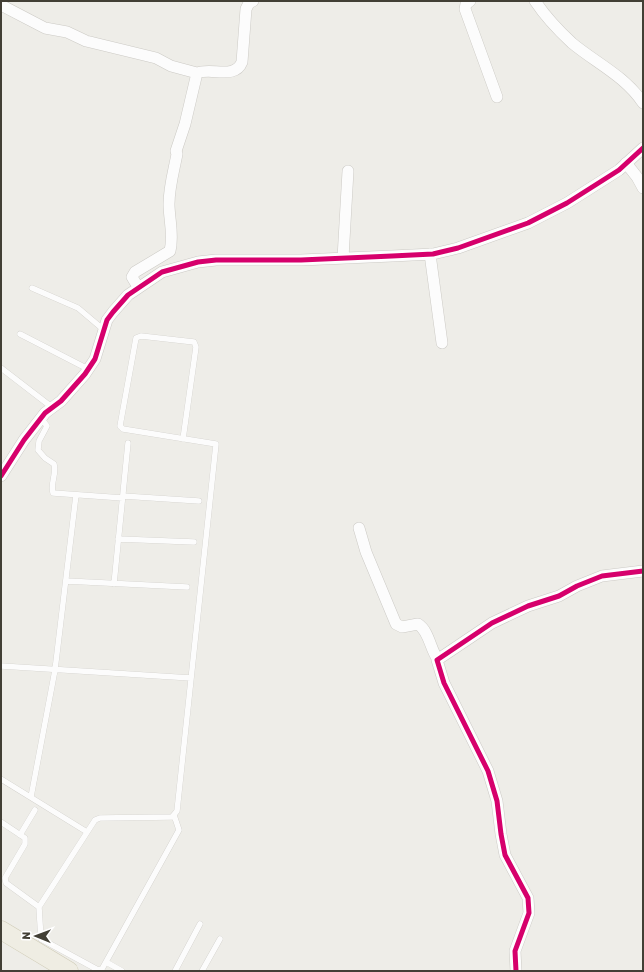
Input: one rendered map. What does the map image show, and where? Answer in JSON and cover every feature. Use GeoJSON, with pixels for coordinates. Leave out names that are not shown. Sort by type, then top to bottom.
{"type":"FeatureCollection","features":[{"type":"Feature","properties":{"kind":"main road"},"geometry":{"type":"LineString","coordinates":[[1,930],[70,971]]}},
{"type":"Feature","properties":{"kind":"main road"},"geometry":{"type":"LineString","coordinates":[[1,942],[50,971]]}},
{"type":"Feature","properties":{"kind":"street"},"geometry":{"type":"LineString","coordinates":[[1,5],[45,28],[67,32],[86,41],[156,58],[171,66],[197,74],[234,72],[239,68],[242,62],[246,9],[249,3],[253,1]]}},
{"type":"Feature","properties":{"kind":"street"},"geometry":{"type":"LineString","coordinates":[[470,1],[466,4],[465,9],[498,97]]}},
{"type":"Feature","properties":{"kind":"street"},"geometry":{"type":"LineString","coordinates":[[535,1],[542,11],[572,42],[624,80],[635,90],[643,103]]}},
{"type":"Feature","properties":{"kind":"street"},"geometry":{"type":"LineString","coordinates":[[138,287],[132,277],[133,274],[170,250],[172,239],[169,204],[170,190],[177,154],[176,151],[185,124],[197,74]]}},
{"type":"Feature","properties":{"kind":"street"},"geometry":{"type":"LineString","coordinates":[[1,476],[24,440],[45,413],[64,398],[88,369],[94,359],[104,330],[113,312],[128,295],[162,272],[198,262],[216,260],[343,258],[430,254],[458,248],[528,223],[579,195],[610,176],[626,163],[640,150],[643,138]]}},
{"type":"Feature","properties":{"kind":"street"},"geometry":{"type":"LineString","coordinates":[[626,163],[637,177],[643,188]]}},
{"type":"Feature","properties":{"kind":"street"},"geometry":{"type":"LineString","coordinates":[[343,258],[348,171]]}},
{"type":"Feature","properties":{"kind":"street"},"geometry":{"type":"LineString","coordinates":[[430,254],[442,343]]}},
{"type":"Feature","properties":{"kind":"street"},"geometry":{"type":"LineString","coordinates":[[359,528],[366,552],[396,624],[402,627],[418,624],[423,627],[432,651],[437,658],[438,669],[444,683],[488,771],[497,801],[505,855],[528,898],[529,913],[515,951],[516,971]]}},
{"type":"Feature","properties":{"kind":"street"},"geometry":{"type":"LineString","coordinates":[[437,658],[492,623],[528,606],[560,596],[577,586],[602,576],[643,571]]}},
{"type":"Feature","properties":{"kind":"lane"},"geometry":{"type":"LineString","coordinates":[[32,288],[78,308],[104,330]]}},
{"type":"Feature","properties":{"kind":"lane"},"geometry":{"type":"LineString","coordinates":[[20,334],[88,369]]}},
{"type":"Feature","properties":{"kind":"lane"},"geometry":{"type":"LineString","coordinates":[[174,815],[180,830],[102,969],[98,970],[41,939],[39,907],[95,820],[100,818],[172,817],[177,811],[216,444],[183,439],[123,429],[120,426],[136,338],[141,336],[194,342],[196,347],[183,439]]}},
{"type":"Feature","properties":{"kind":"lane"},"geometry":{"type":"LineString","coordinates":[[1,368],[53,408]]}},
{"type":"Feature","properties":{"kind":"lane"},"geometry":{"type":"LineString","coordinates":[[41,418],[47,426],[38,441],[38,450],[45,458],[54,464],[55,468],[51,486],[53,493],[199,501]]}},
{"type":"Feature","properties":{"kind":"lane"},"geometry":{"type":"LineString","coordinates":[[114,584],[128,442]]}},
{"type":"Feature","properties":{"kind":"lane"},"geometry":{"type":"LineString","coordinates":[[31,797],[55,670],[76,495]]}},
{"type":"Feature","properties":{"kind":"lane"},"geometry":{"type":"LineString","coordinates":[[118,539],[194,542]]}},
{"type":"Feature","properties":{"kind":"lane"},"geometry":{"type":"LineString","coordinates":[[66,581],[187,588]]}},
{"type":"Feature","properties":{"kind":"lane"},"geometry":{"type":"LineString","coordinates":[[1,666],[191,678]]}},
{"type":"Feature","properties":{"kind":"lane"},"geometry":{"type":"LineString","coordinates":[[1,779],[87,832]]}},
{"type":"Feature","properties":{"kind":"lane"},"geometry":{"type":"LineString","coordinates":[[20,835],[35,810]]}},
{"type":"Feature","properties":{"kind":"lane"},"geometry":{"type":"LineString","coordinates":[[1,822],[25,838],[25,844],[5,878],[6,883],[39,907]]}},
{"type":"Feature","properties":{"kind":"lane"},"geometry":{"type":"LineString","coordinates":[[175,971],[200,924]]}},
{"type":"Feature","properties":{"kind":"lane"},"geometry":{"type":"LineString","coordinates":[[202,971],[220,939]]}},
{"type":"Feature","properties":{"kind":"lane"},"geometry":{"type":"LineString","coordinates":[[106,962],[122,971]]}},
{"type":"Feature","properties":{"kind":"cycle path"},"geometry":{"type":"LineString","coordinates":[[1,476],[24,440],[45,413],[61,401],[85,374],[95,359],[107,320],[113,312],[128,295],[162,272],[198,262],[216,260],[301,260],[433,254],[458,248],[528,223],[567,203],[619,170],[643,148]]}},
{"type":"Feature","properties":{"kind":"cycle path"},"geometry":{"type":"LineString","coordinates":[[516,971],[515,951],[529,913],[528,898],[505,855],[497,801],[488,771],[444,683],[437,660],[492,623],[528,606],[559,596],[577,586],[602,576],[643,571]]}}]}
